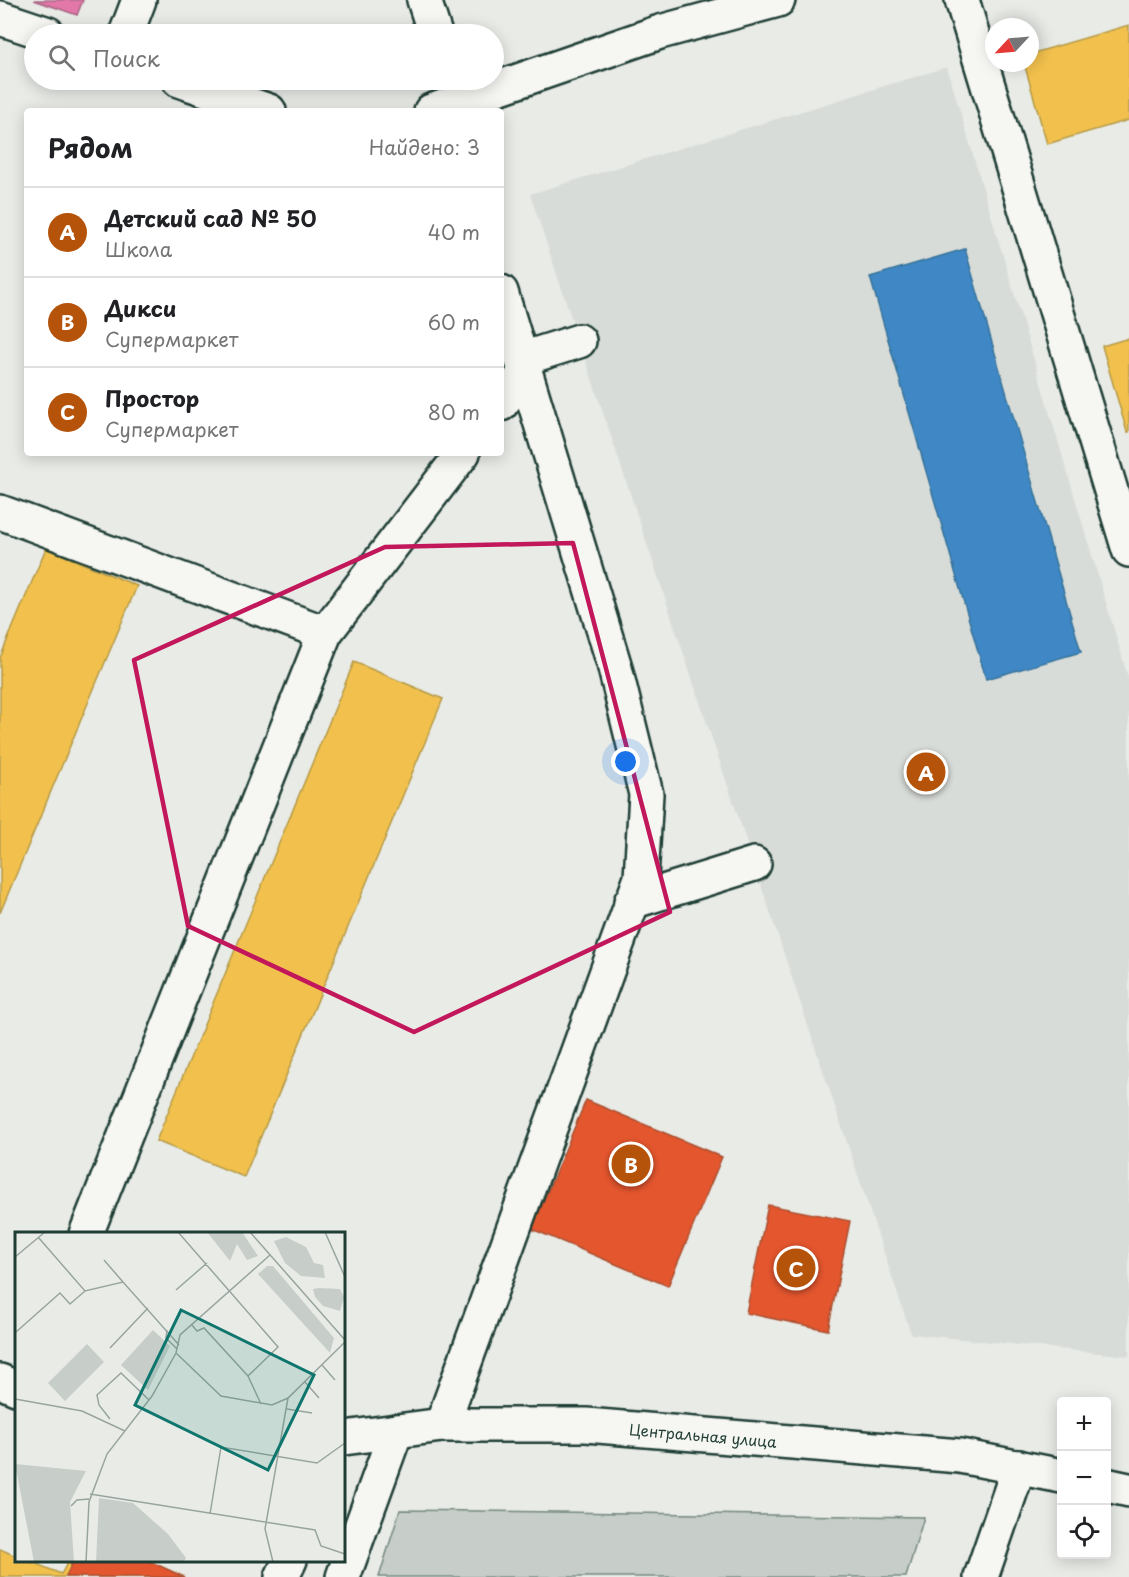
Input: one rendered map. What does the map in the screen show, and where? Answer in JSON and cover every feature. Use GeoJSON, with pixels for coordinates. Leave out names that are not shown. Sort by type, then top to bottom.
{"type":"FeatureCollection","features":[{"type":"Feature","properties":{"kind":"street"},"geometry":{"type":"LineString","coordinates":[[130,24],[139,0]]}},
{"type":"Feature","properties":{"kind":"street"},"geometry":{"type":"LineString","coordinates":[[424,0],[432,24]]}},
{"type":"Feature","properties":{"kind":"street"},"geometry":{"type":"LineString","coordinates":[[504,80],[660,32],[778,0]]}},
{"type":"Feature","properties":{"kind":"street"},"geometry":{"type":"LineString","coordinates":[[962,0],[1129,550]]}},
{"type":"Feature","properties":{"kind":"street"},"geometry":{"type":"LineString","coordinates":[[0,18],[24,26]]}},
{"type":"Feature","properties":{"kind":"street"},"geometry":{"type":"LineString","coordinates":[[208,90],[260,108]]}},
{"type":"Feature","properties":{"kind":"street"},"geometry":{"type":"LineString","coordinates":[[446,98],[472,90]]}},
{"type":"Feature","properties":{"kind":"street"},"geometry":{"type":"LineString","coordinates":[[442,1425],[640,878],[646,794],[614,664],[504,302]]}},
{"type":"Feature","properties":{"kind":"street"},"geometry":{"type":"LineString","coordinates":[[504,399],[524,366],[579,341]]}},
{"type":"Feature","properties":{"kind":"street"},"geometry":{"type":"LineString","coordinates":[[86,1232],[325,633],[462,456]]}},
{"type":"Feature","properties":{"kind":"street"},"geometry":{"type":"LineString","coordinates":[[0,512],[325,633]]}},
{"type":"Feature","properties":{"kind":"street"},"geometry":{"type":"LineString","coordinates":[[632,902],[754,864]]}},
{"type":"Feature","properties":{"kind":"street"},"geometry":{"type":"LineString","coordinates":[[0,1381],[15,1388]]}},
{"type":"Feature","properties":{"kind":"street","name":"Центральная улица"},"geometry":{"type":"LineString","coordinates":[[345,1439],[442,1425],[586,1425],[960,1456],[1057,1475]]}},
{"type":"Feature","properties":{"kind":"street"},"geometry":{"type":"LineString","coordinates":[[343,1577],[396,1431]]}},
{"type":"Feature","properties":{"kind":"street"},"geometry":{"type":"LineString","coordinates":[[981,1577],[1019,1467]]}},
{"type":"Feature","properties":{"kind":"street"},"geometry":{"type":"LineString","coordinates":[[1111,1486],[1129,1490]]}},
{"type":"Feature","properties":{"kind":"street"},"geometry":{"type":"LineString","coordinates":[[282,1577],[289,1562]]}},
{"type":"Feature","properties":{"kind":"highlighted area"},"geometry":{"type":"Polygon","coordinates":[[[573,543],[670,912],[414,1032],[188,926],[134,660],[385,547],[573,543]]]}},
{"type":"Feature","properties":{"kind":"shaded area"},"geometry":{"type":"Polygon","coordinates":[[[947,67],[1129,680],[1129,1356],[911,1334],[530,194],[947,67]]]}},
{"type":"Feature","properties":{"kind":"shaded area"},"geometry":{"type":"Polygon","coordinates":[[[400,1510],[924,1517],[906,1577],[379,1577],[400,1510]]]}},
{"type":"Feature","properties":{"kind":"building: Жильё"},"geometry":{"type":"Polygon","coordinates":[[[1129,25],[1129,120],[1047,144],[1027,72],[1039,72],[1039,51],[1129,25]]]}},
{"type":"Feature","properties":{"kind":"building: Жильё"},"geometry":{"type":"Polygon","coordinates":[[[1129,338],[1129,432],[1127,432],[1102,346],[1129,338]]]}},
{"type":"Feature","properties":{"kind":"building: Жильё"},"geometry":{"type":"Polygon","coordinates":[[[46,548],[137,586],[0,913],[0,658],[46,548]]]}},
{"type":"Feature","properties":{"kind":"building: Жильё"},"geometry":{"type":"Polygon","coordinates":[[[354,662],[443,699],[244,1177],[156,1141],[354,662]]]}},
{"type":"Feature","properties":{"kind":"building: Жильё"},"geometry":{"type":"Polygon","coordinates":[[[0,1549],[15,1556],[15,1562],[32,1562],[61,1574],[68,1562],[151,1562],[184,1577],[0,1577],[0,1549]]]}},
{"type":"Feature","properties":{"kind":"building: Торговля"},"geometry":{"type":"Polygon","coordinates":[[[586,1100],[722,1157],[668,1286],[532,1229],[586,1100]]]}},
{"type":"Feature","properties":{"kind":"building: Торговля"},"geometry":{"type":"Polygon","coordinates":[[[768,1205],[850,1221],[828,1330],[746,1313],[768,1205]]]}},
{"type":"Feature","properties":{"kind":"building: Торговля"},"geometry":{"type":"Polygon","coordinates":[[[72,1562],[151,1562],[184,1577],[66,1577],[72,1562]]]}},
{"type":"Feature","properties":{"kind":"building: Школы"},"geometry":{"type":"Polygon","coordinates":[[[965,249],[1081,652],[986,679],[870,277],[965,249]]]}},
{"type":"Feature","properties":{"kind":"building: Медицина"},"geometry":{"type":"Polygon","coordinates":[[[34,0],[83,0],[77,15],[34,0]]]}},
{"type":"Feature","properties":{"kind":"place","name":"Детский сад № 50"},"geometry":{"type":"Point","coordinates":[926,772]}},
{"type":"Feature","properties":{"kind":"place","name":"Дикси"},"geometry":{"type":"Point","coordinates":[631,1164]}},
{"type":"Feature","properties":{"kind":"place","name":"Простор"},"geometry":{"type":"Point","coordinates":[796,1268]}}]}
